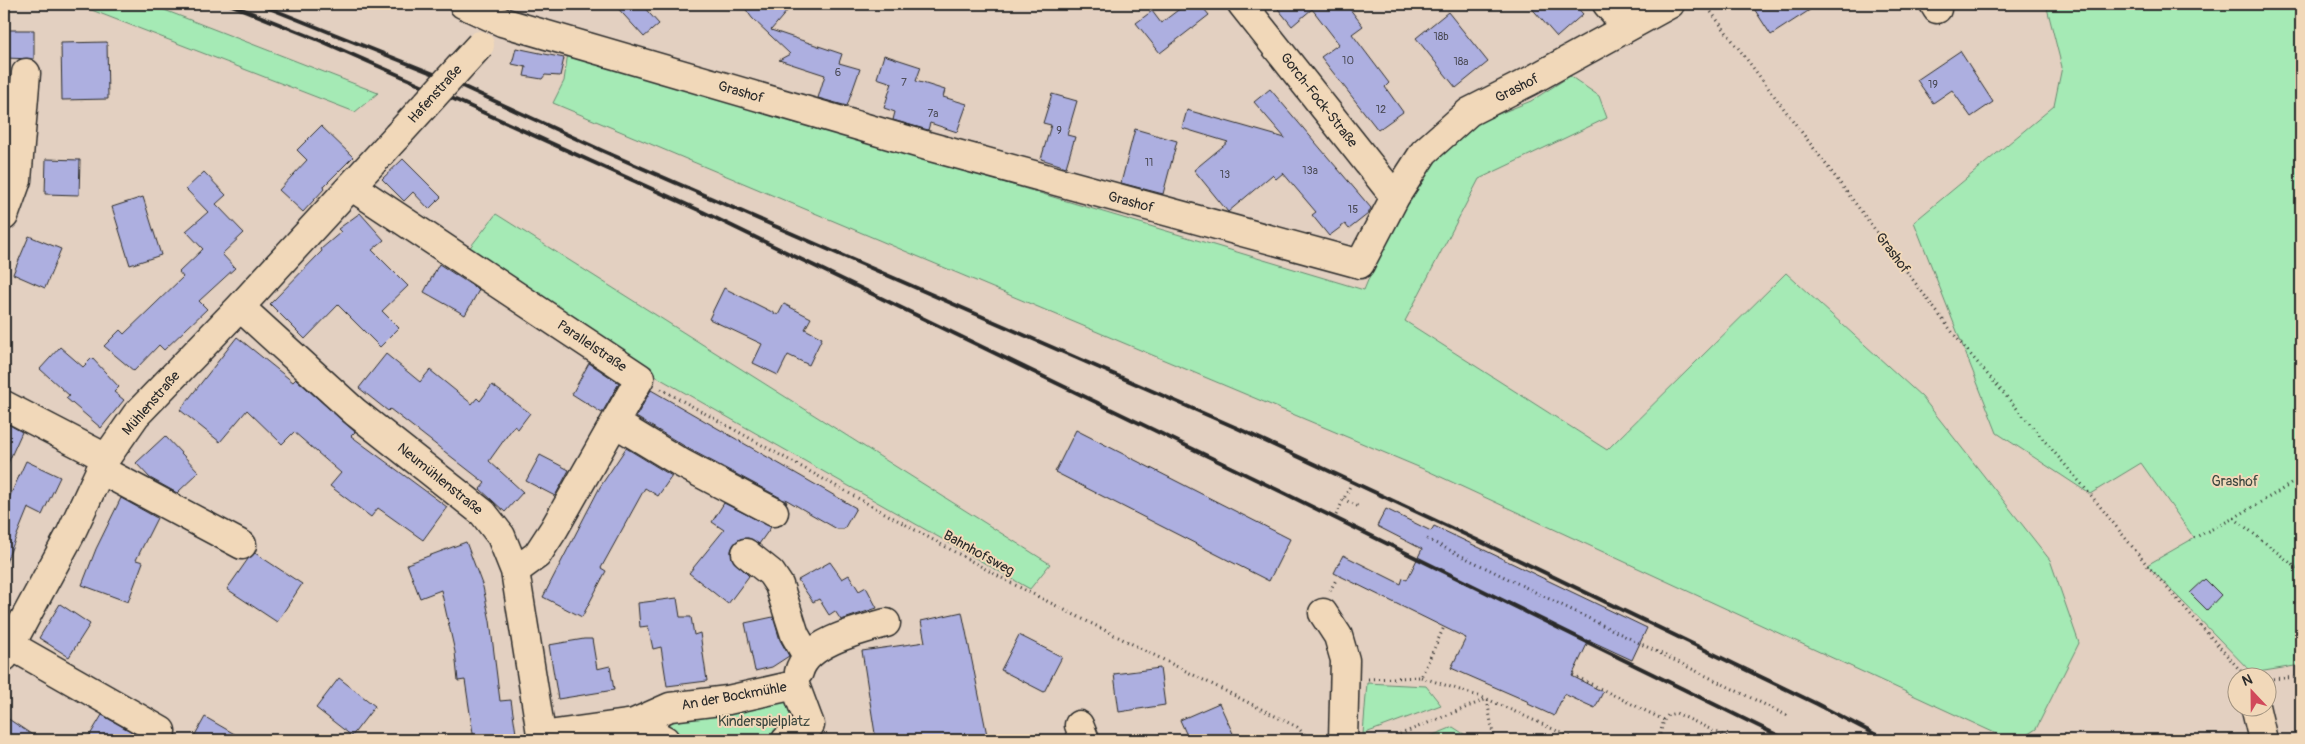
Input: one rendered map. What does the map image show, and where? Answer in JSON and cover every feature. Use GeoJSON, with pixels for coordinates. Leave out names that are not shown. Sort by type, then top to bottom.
{"type":"FeatureCollection","features":[{"type":"Feature","properties":{"kind":"street"},"geometry":{"type":"LineString","coordinates":[[463,4],[511,13]]}},
{"type":"Feature","properties":{"kind":"street","name":"Gorch-Fock-Straße"},"geometry":{"type":"LineString","coordinates":[[1242,4],[1395,197]]}},
{"type":"Feature","properties":{"kind":"street"},"geometry":{"type":"LineString","coordinates":[[1606,4],[1627,27]]}},
{"type":"Feature","properties":{"kind":"street","name":"Grashof"},"geometry":{"type":"LineString","coordinates":[[511,13],[931,147],[1360,264],[1395,197],[1424,152],[1469,112],[1530,82],[1670,4]]}},
{"type":"Feature","properties":{"kind":"street","name":"Hafenstraße"},"geometry":{"type":"LineString","coordinates":[[351,186],[511,13]]}},
{"type":"Feature","properties":{"kind":"street"},"geometry":{"type":"LineString","coordinates":[[4,216],[17,180],[26,73]]}},
{"type":"Feature","properties":{"kind":"street","name":"Mühlenstraße"},"geometry":{"type":"LineString","coordinates":[[7,651],[70,535],[104,464],[136,415],[240,307],[351,186]]}},
{"type":"Feature","properties":{"kind":"street","name":"Parallelstraße"},"geometry":{"type":"LineString","coordinates":[[351,186],[640,378],[537,555],[515,571]]}},
{"type":"Feature","properties":{"kind":"street","name":"Neumühlenstraße"},"geometry":{"type":"LineString","coordinates":[[240,307],[355,412],[483,513],[501,536],[515,571],[542,738]]}},
{"type":"Feature","properties":{"kind":"street"},"geometry":{"type":"LineString","coordinates":[[4,405],[242,545]]}},
{"type":"Feature","properties":{"kind":"street"},"geometry":{"type":"LineString","coordinates":[[614,423],[683,464],[774,512]]}},
{"type":"Feature","properties":{"kind":"street"},"geometry":{"type":"LineString","coordinates":[[746,553],[771,573],[779,585],[795,636],[807,656]]}},
{"type":"Feature","properties":{"kind":"street"},"geometry":{"type":"LineString","coordinates":[[1323,613],[1338,636],[1345,660],[1343,740]]}},
{"type":"Feature","properties":{"kind":"street"},"geometry":{"type":"LineString","coordinates":[[796,685],[799,668],[807,656],[821,646],[852,633],[886,623]]}},
{"type":"Feature","properties":{"kind":"street"},"geometry":{"type":"LineString","coordinates":[[7,651],[161,731]]}},
{"type":"Feature","properties":{"kind":"street","name":"An der Bockmühle"},"geometry":{"type":"LineString","coordinates":[[542,738],[634,723],[670,708],[728,700],[796,685],[810,726],[786,740]]}},
{"type":"Feature","properties":{"kind":"street"},"geometry":{"type":"LineString","coordinates":[[2257,716],[2263,740]]}},
{"type":"Feature","properties":{"kind":"street"},"geometry":{"type":"LineString","coordinates":[[634,723],[665,740]]}},
{"type":"Feature","properties":{"kind":"path","name":"Grashof"},"geometry":{"type":"LineString","coordinates":[[1705,4],[1959,341],[2090,494],[2147,565],[2236,666]]}},
{"type":"Feature","properties":{"kind":"path","name":"Bahnhofsweg"},"geometry":{"type":"LineString","coordinates":[[640,378],[1009,582],[1297,727],[1310,740]]}},
{"type":"Feature","properties":{"kind":"path"},"geometry":{"type":"LineString","coordinates":[[2194,538],[2234,518],[2301,478]]}},
{"type":"Feature","properties":{"kind":"path"},"geometry":{"type":"LineString","coordinates":[[1336,514],[1350,486]]}},
{"type":"Feature","properties":{"kind":"path"},"geometry":{"type":"LineString","coordinates":[[1344,499],[1359,507]]}},
{"type":"Feature","properties":{"kind":"path"},"geometry":{"type":"LineString","coordinates":[[2234,518],[2298,569],[2301,568]]}},
{"type":"Feature","properties":{"kind":"path"},"geometry":{"type":"LineString","coordinates":[[1427,539],[1790,717]]}},
{"type":"Feature","properties":{"kind":"path"},"geometry":{"type":"LineString","coordinates":[[1421,676],[1444,627]]}},
{"type":"Feature","properties":{"kind":"path"},"geometry":{"type":"LineString","coordinates":[[1573,675],[1664,720]]}},
{"type":"Feature","properties":{"kind":"path"},"geometry":{"type":"LineString","coordinates":[[1345,680],[1421,676],[1487,699],[1577,740]]}},
{"type":"Feature","properties":{"kind":"path"},"geometry":{"type":"LineString","coordinates":[[2278,678],[2301,677]]}},
{"type":"Feature","properties":{"kind":"path"},"geometry":{"type":"LineString","coordinates":[[1386,740],[1487,699]]}},
{"type":"Feature","properties":{"kind":"path"},"geometry":{"type":"LineString","coordinates":[[1487,699],[1494,740]]}},
{"type":"Feature","properties":{"kind":"path"},"geometry":{"type":"LineString","coordinates":[[1659,739],[1664,720],[1668,715],[1676,713],[1733,740]]}},
{"type":"Feature","properties":{"kind":"path"},"geometry":{"type":"LineString","coordinates":[[1653,740],[1666,740]]}},
{"type":"Feature","properties":{"kind":"green space"},"geometry":{"type":"Polygon","coordinates":[[[76,4],[149,4],[378,93],[355,112],[76,4]]]}},
{"type":"Feature","properties":{"kind":"green space"},"geometry":{"type":"Polygon","coordinates":[[[2046,4],[2301,4],[2301,665],[2278,669],[2278,666],[2245,666],[2147,565],[2194,538],[2141,463],[2090,494],[1997,433],[1914,222],[2054,106],[2062,67],[2046,4]]]}},
{"type":"Feature","properties":{"kind":"green space"},"geometry":{"type":"Polygon","coordinates":[[[568,52],[1364,290],[1401,200],[1449,134],[1531,101],[1570,76],[1599,96],[1607,118],[1479,179],[1405,321],[1607,450],[1786,273],[1922,397],[2050,560],[2079,643],[2036,729],[2019,740],[2010,740],[1428,471],[553,103],[564,81],[568,52]]]}},
{"type":"Feature","properties":{"kind":"green space"},"geometry":{"type":"Polygon","coordinates":[[[496,214],[1050,564],[1030,589],[650,373],[468,250],[496,214]]]}},
{"type":"Feature","properties":{"kind":"green space"},"geometry":{"type":"Polygon","coordinates":[[[1367,683],[1426,686],[1441,705],[1363,734],[1367,683]]]}},
{"type":"Feature","properties":{"kind":"green space","name":"Kinderspielplatz"},"geometry":{"type":"Polygon","coordinates":[[[784,697],[797,721],[770,740],[677,740],[655,726],[674,715],[784,697]]]}},
{"type":"Feature","properties":{"kind":"green space"},"geometry":{"type":"Polygon","coordinates":[[[1453,727],[1473,740],[1421,740],[1453,727]]]}},
{"type":"Feature","properties":{"kind":"building"},"geometry":{"type":"Polygon","coordinates":[[[614,4],[641,4],[659,24],[644,37],[614,4]]]}},
{"type":"Feature","properties":{"kind":"building"},"geometry":{"type":"Polygon","coordinates":[[[742,4],[793,4],[771,30],[842,54],[839,63],[860,69],[847,106],[818,98],[825,75],[779,60],[790,54],[752,18],[742,4]]]}},
{"type":"Feature","properties":{"kind":"building"},"geometry":{"type":"Polygon","coordinates":[[[1186,4],[1200,4],[1209,15],[1160,53],[1136,23],[1152,11],[1161,23],[1186,4]]]}},
{"type":"Feature","properties":{"kind":"building"},"geometry":{"type":"Polygon","coordinates":[[[1274,4],[1346,4],[1363,26],[1352,34],[1389,83],[1385,87],[1403,112],[1378,130],[1321,57],[1339,44],[1312,9],[1292,26],[1274,4]]]}},
{"type":"Feature","properties":{"kind":"building"},"geometry":{"type":"Polygon","coordinates":[[[1528,4],[1574,4],[1583,14],[1557,37],[1528,4]]]}},
{"type":"Feature","properties":{"kind":"building"},"geometry":{"type":"Polygon","coordinates":[[[1751,4],[1819,4],[1771,35],[1751,4]]]}},
{"type":"Feature","properties":{"kind":"building"},"geometry":{"type":"Polygon","coordinates":[[[1448,12],[1488,62],[1456,88],[1416,38],[1448,12]]]}},
{"type":"Feature","properties":{"kind":"building"},"geometry":{"type":"Polygon","coordinates":[[[4,30],[34,30],[34,59],[4,58],[4,30]]]}},
{"type":"Feature","properties":{"kind":"building"},"geometry":{"type":"Polygon","coordinates":[[[107,42],[108,99],[62,100],[61,43],[107,42]]]}},
{"type":"Feature","properties":{"kind":"building"},"geometry":{"type":"Polygon","coordinates":[[[516,48],[564,58],[560,76],[545,75],[542,79],[524,76],[526,67],[512,64],[516,48]]]}},
{"type":"Feature","properties":{"kind":"building"},"geometry":{"type":"Polygon","coordinates":[[[1960,51],[1993,102],[1971,117],[1952,90],[1933,103],[1917,80],[1960,51]]]}},
{"type":"Feature","properties":{"kind":"building"},"geometry":{"type":"Polygon","coordinates":[[[884,55],[921,67],[916,81],[945,90],[943,97],[967,104],[957,132],[930,123],[928,130],[893,120],[895,112],[884,108],[892,83],[877,78],[884,55]]]}},
{"type":"Feature","properties":{"kind":"building"},"geometry":{"type":"Polygon","coordinates":[[[1270,89],[1371,208],[1368,214],[1349,229],[1345,224],[1329,236],[1312,215],[1316,212],[1283,173],[1276,179],[1272,175],[1228,212],[1194,170],[1228,142],[1182,128],[1187,110],[1285,138],[1254,102],[1270,89]]]}},
{"type":"Feature","properties":{"kind":"building"},"geometry":{"type":"Polygon","coordinates":[[[1052,94],[1077,101],[1067,135],[1075,137],[1066,167],[1041,159],[1051,125],[1043,123],[1052,94]]]}},
{"type":"Feature","properties":{"kind":"building"},"geometry":{"type":"Polygon","coordinates":[[[321,126],[353,157],[324,186],[325,188],[303,212],[279,190],[307,160],[297,150],[321,126]]]}},
{"type":"Feature","properties":{"kind":"building"},"geometry":{"type":"Polygon","coordinates":[[[1135,129],[1177,141],[1163,194],[1121,183],[1135,129]]]}},
{"type":"Feature","properties":{"kind":"building"},"geometry":{"type":"Polygon","coordinates":[[[46,159],[80,160],[79,195],[45,194],[46,159]]]}},
{"type":"Feature","properties":{"kind":"building"},"geometry":{"type":"Polygon","coordinates":[[[403,159],[441,197],[429,209],[413,192],[404,201],[382,179],[403,159]]]}},
{"type":"Feature","properties":{"kind":"building"},"geometry":{"type":"Polygon","coordinates":[[[204,172],[226,195],[216,204],[244,233],[222,254],[235,268],[199,301],[207,309],[164,350],[159,345],[134,371],[104,346],[120,330],[124,334],[183,277],[179,272],[203,249],[186,231],[208,212],[186,189],[204,172]]]}},
{"type":"Feature","properties":{"kind":"building"},"geometry":{"type":"Polygon","coordinates":[[[143,197],[161,255],[130,265],[112,207],[143,197]]]}},
{"type":"Feature","properties":{"kind":"building"},"geometry":{"type":"Polygon","coordinates":[[[360,213],[384,240],[372,250],[408,286],[382,311],[399,328],[380,347],[338,305],[305,339],[270,304],[322,251],[321,249],[341,232],[338,229],[360,213]]]}},
{"type":"Feature","properties":{"kind":"building"},"geometry":{"type":"Polygon","coordinates":[[[29,236],[61,249],[45,288],[13,274],[29,236]]]}},
{"type":"Feature","properties":{"kind":"building"},"geometry":{"type":"Polygon","coordinates":[[[439,264],[479,290],[465,315],[424,292],[439,264]]]}},
{"type":"Feature","properties":{"kind":"building"},"geometry":{"type":"Polygon","coordinates":[[[724,288],[778,315],[784,304],[811,318],[805,329],[822,338],[809,365],[788,355],[778,375],[753,363],[762,344],[709,319],[724,288]]]}},
{"type":"Feature","properties":{"kind":"building"},"geometry":{"type":"Polygon","coordinates":[[[237,337],[293,382],[296,379],[355,432],[351,436],[447,507],[423,540],[378,508],[371,517],[330,486],[341,473],[294,432],[282,444],[247,410],[220,442],[180,410],[237,337]]]}},
{"type":"Feature","properties":{"kind":"building"},"geometry":{"type":"Polygon","coordinates":[[[60,347],[83,367],[92,358],[119,387],[114,392],[124,400],[101,428],[66,398],[70,396],[40,369],[60,347]]]}},
{"type":"Feature","properties":{"kind":"building"},"geometry":{"type":"Polygon","coordinates":[[[386,354],[420,382],[430,370],[472,404],[477,398],[480,401],[492,385],[530,413],[518,429],[514,426],[489,461],[523,492],[505,512],[480,489],[485,483],[390,409],[388,411],[359,388],[386,354]]]}},
{"type":"Feature","properties":{"kind":"building"},"geometry":{"type":"Polygon","coordinates":[[[589,363],[619,383],[602,413],[572,394],[589,363]]]}},
{"type":"Feature","properties":{"kind":"building"},"geometry":{"type":"Polygon","coordinates":[[[651,390],[856,508],[844,529],[837,529],[785,499],[787,503],[636,417],[651,390]]]}},
{"type":"Feature","properties":{"kind":"building"},"geometry":{"type":"Polygon","coordinates":[[[4,422],[22,432],[4,472],[4,422]]]}},
{"type":"Feature","properties":{"kind":"building"},"geometry":{"type":"Polygon","coordinates":[[[1076,430],[1290,539],[1269,581],[1055,472],[1076,430]]]}},
{"type":"Feature","properties":{"kind":"building"},"geometry":{"type":"Polygon","coordinates":[[[165,436],[199,472],[177,493],[150,478],[136,463],[165,436]]]}},
{"type":"Feature","properties":{"kind":"building"},"geometry":{"type":"Polygon","coordinates":[[[626,448],[672,476],[658,496],[645,488],[601,568],[606,571],[582,617],[543,597],[600,487],[626,448]]]}},
{"type":"Feature","properties":{"kind":"building"},"geometry":{"type":"Polygon","coordinates":[[[540,455],[569,470],[555,496],[526,481],[540,455]]]}},
{"type":"Feature","properties":{"kind":"building"},"geometry":{"type":"Polygon","coordinates":[[[26,461],[60,477],[42,515],[28,508],[4,567],[4,509],[26,461]]]}},
{"type":"Feature","properties":{"kind":"building"},"geometry":{"type":"Polygon","coordinates":[[[121,498],[157,518],[136,560],[143,562],[128,602],[82,585],[96,549],[121,498]]]}},
{"type":"Feature","properties":{"kind":"building"},"geometry":{"type":"Polygon","coordinates":[[[724,503],[771,527],[759,544],[748,538],[740,539],[734,544],[731,551],[732,559],[749,576],[728,604],[689,573],[724,530],[712,522],[724,503]]]}},
{"type":"Feature","properties":{"kind":"building"},"geometry":{"type":"Polygon","coordinates":[[[1386,509],[1431,531],[1434,526],[1647,628],[1632,660],[1589,640],[1572,676],[1603,692],[1595,708],[1564,694],[1554,716],[1528,704],[1529,702],[1451,668],[1466,638],[1334,573],[1343,555],[1401,584],[1403,578],[1407,580],[1422,549],[1377,526],[1386,509]]]}},
{"type":"Feature","properties":{"kind":"building"},"geometry":{"type":"Polygon","coordinates":[[[466,542],[483,587],[490,621],[500,701],[511,700],[517,740],[474,740],[465,680],[458,681],[455,652],[441,590],[420,598],[407,564],[466,542]]]}},
{"type":"Feature","properties":{"kind":"building"},"geometry":{"type":"Polygon","coordinates":[[[255,553],[302,584],[277,622],[227,589],[248,559],[255,553]]]}},
{"type":"Feature","properties":{"kind":"building"},"geometry":{"type":"Polygon","coordinates":[[[830,562],[842,579],[849,575],[859,591],[866,587],[877,608],[841,620],[835,611],[829,615],[819,599],[813,602],[798,580],[830,562]]]}},
{"type":"Feature","properties":{"kind":"building"},"geometry":{"type":"Polygon","coordinates":[[[2205,579],[2221,595],[2207,610],[2190,593],[2205,579]]]}},
{"type":"Feature","properties":{"kind":"building"},"geometry":{"type":"Polygon","coordinates":[[[677,598],[680,617],[691,617],[694,635],[700,633],[707,681],[667,686],[661,647],[653,649],[648,626],[640,627],[638,603],[677,598]]]}},
{"type":"Feature","properties":{"kind":"building"},"geometry":{"type":"Polygon","coordinates":[[[60,604],[90,624],[69,657],[39,638],[60,604]]]}},
{"type":"Feature","properties":{"kind":"building"},"geometry":{"type":"Polygon","coordinates":[[[962,612],[988,740],[876,740],[862,651],[925,642],[921,621],[962,612]]]}},
{"type":"Feature","properties":{"kind":"building"},"geometry":{"type":"Polygon","coordinates":[[[773,617],[780,640],[789,656],[772,667],[755,671],[745,623],[773,617]]]}},
{"type":"Feature","properties":{"kind":"building"},"geometry":{"type":"Polygon","coordinates":[[[1019,635],[1062,657],[1044,692],[1001,670],[1019,635]]]}},
{"type":"Feature","properties":{"kind":"building"},"geometry":{"type":"Polygon","coordinates":[[[592,639],[597,669],[610,666],[614,690],[558,699],[549,645],[592,639]]]}},
{"type":"Feature","properties":{"kind":"building"},"geometry":{"type":"Polygon","coordinates":[[[1160,668],[1165,705],[1119,712],[1114,674],[1160,668]]]}},
{"type":"Feature","properties":{"kind":"building"},"geometry":{"type":"Polygon","coordinates":[[[339,678],[375,706],[352,736],[316,708],[339,678]]]}},
{"type":"Feature","properties":{"kind":"building"},"geometry":{"type":"Polygon","coordinates":[[[1219,703],[1236,740],[1189,740],[1180,720],[1219,703]]]}},
{"type":"Feature","properties":{"kind":"building"},"geometry":{"type":"Polygon","coordinates":[[[102,715],[146,740],[87,740],[102,715]]]}},
{"type":"Feature","properties":{"kind":"building"},"geometry":{"type":"Polygon","coordinates":[[[4,716],[40,740],[4,740],[4,716]]]}},
{"type":"Feature","properties":{"kind":"building"},"geometry":{"type":"Polygon","coordinates":[[[205,717],[245,740],[192,740],[205,717]]]}},
{"type":"Feature","properties":{"kind":"railway"},"geometry":{"type":"LineString","coordinates":[[229,4],[319,40],[703,212],[1286,494],[1787,740]]}},
{"type":"Feature","properties":{"kind":"railway"},"geometry":{"type":"LineString","coordinates":[[259,4],[449,80],[603,151],[1237,428],[1477,540],[1817,704],[1886,740]]}}]}
